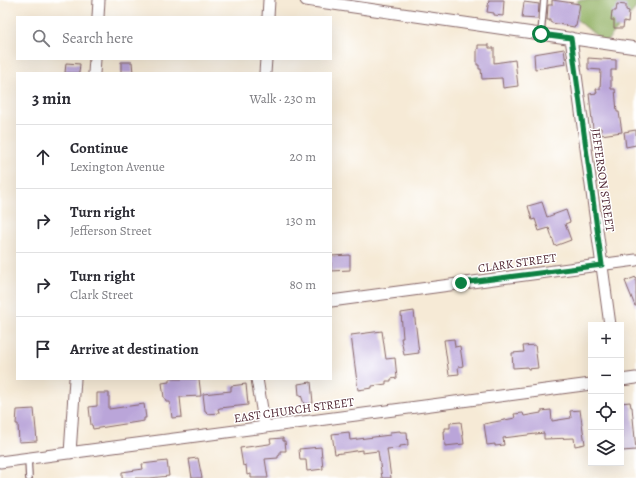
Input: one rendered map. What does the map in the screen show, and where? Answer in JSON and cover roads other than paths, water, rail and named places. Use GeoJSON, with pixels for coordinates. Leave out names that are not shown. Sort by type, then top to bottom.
{"type":"FeatureCollection","features":[{"type":"Feature","properties":{"kind":"street"},"geometry":{"type":"LineString","coordinates":[[98,16],[99,0]]}},
{"type":"Feature","properties":{"kind":"street"},"geometry":{"type":"LineString","coordinates":[[268,16],[269,0]]}},
{"type":"Feature","properties":{"kind":"street"},"geometry":{"type":"LineString","coordinates":[[306,0],[636,48]]}},
{"type":"Feature","properties":{"kind":"street","name":"JEFFERSON STREET"},"geometry":{"type":"LineString","coordinates":[[571,38],[610,322]]}},
{"type":"Feature","properties":{"kind":"street"},"geometry":{"type":"LineString","coordinates":[[94,72],[95,60]]}},
{"type":"Feature","properties":{"kind":"street"},"geometry":{"type":"LineString","coordinates":[[265,72],[266,60]]}},
{"type":"Feature","properties":{"kind":"street","name":"CLARK STREET"},"geometry":{"type":"LineString","coordinates":[[332,301],[636,260]]}},
{"type":"Feature","properties":{"kind":"street"},"geometry":{"type":"LineString","coordinates":[[624,380],[636,378]]}},
{"type":"Feature","properties":{"kind":"street"},"geometry":{"type":"LineString","coordinates":[[70,453],[75,380]]}},
{"type":"Feature","properties":{"kind":"street"},"geometry":{"type":"LineString","coordinates":[[257,380],[265,427]]}},
{"type":"Feature","properties":{"kind":"street","name":"EAST CHURCH STREET"},"geometry":{"type":"LineString","coordinates":[[0,462],[588,384]]}},
{"type":"Feature","properties":{"kind":"lane"},"geometry":{"type":"LineString","coordinates":[[541,34],[544,0]]}},
{"type":"Feature","properties":{"kind":"lane"},"geometry":{"type":"LineString","coordinates":[[28,459],[29,478]]}}]}
